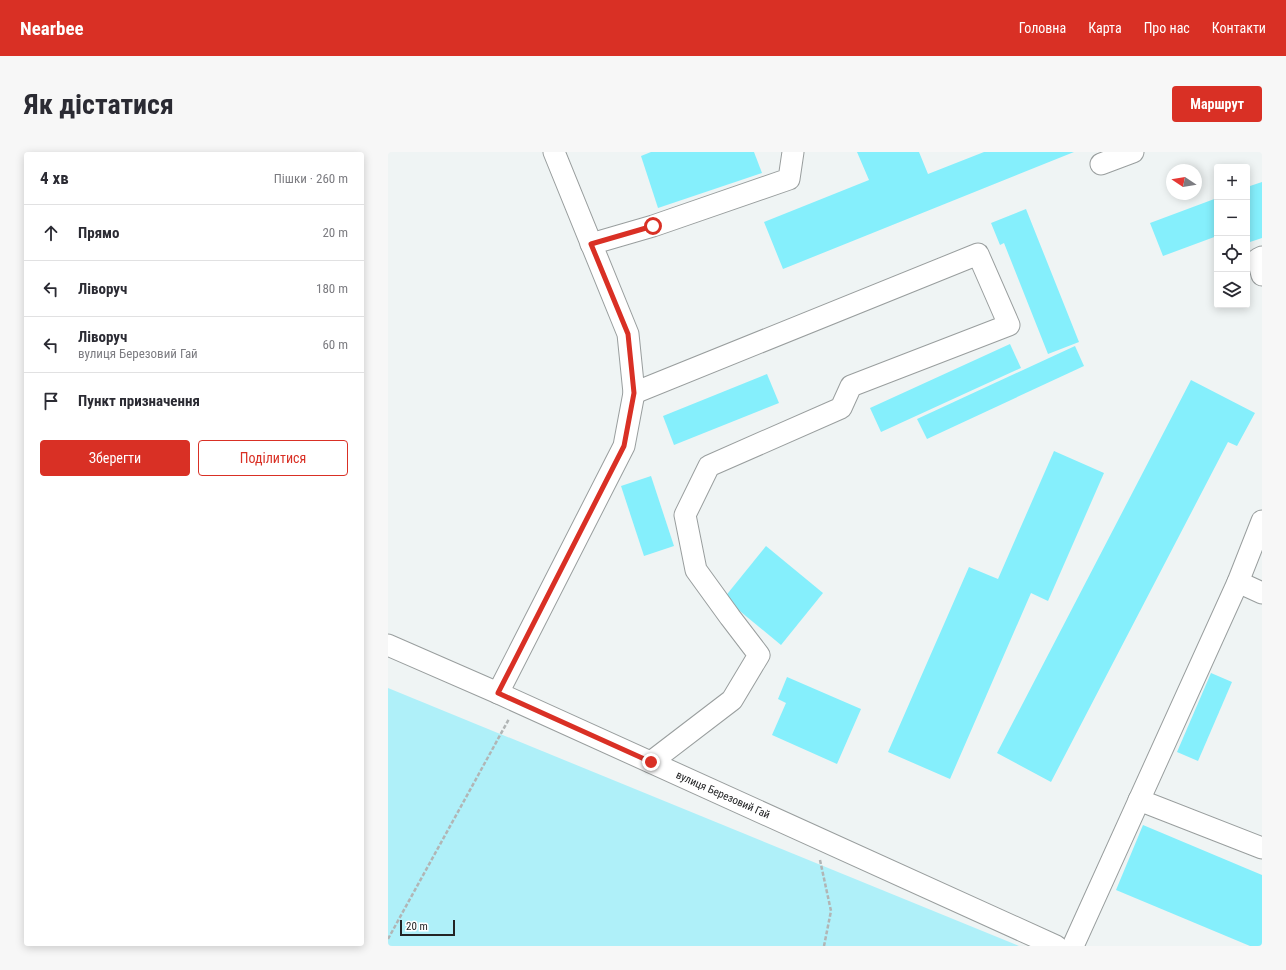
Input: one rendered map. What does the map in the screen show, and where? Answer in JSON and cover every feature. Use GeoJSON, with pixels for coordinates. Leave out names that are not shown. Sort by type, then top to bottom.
{"type":"FeatureCollection","features":[{"type":"Feature","properties":{"kind":"street"},"geometry":{"type":"LineString","coordinates":[[498,693],[624,446],[634,393],[628,334],[554,152]]}},
{"type":"Feature","properties":{"kind":"street"},"geometry":{"type":"LineString","coordinates":[[591,244],[653,226],[789,179],[793,152]]}},
{"type":"Feature","properties":{"kind":"street"},"geometry":{"type":"LineString","coordinates":[[1101,164],[1133,152]]}},
{"type":"Feature","properties":{"kind":"street"},"geometry":{"type":"LineString","coordinates":[[634,393],[978,254],[1009,325],[851,386],[841,408],[709,466],[685,515],[696,570],[759,655],[732,700],[651,762]]}},
{"type":"Feature","properties":{"kind":"street"},"geometry":{"type":"LineString","coordinates":[[1262,257],[1258,260],[1262,275]]}},
{"type":"Feature","properties":{"kind":"street"},"geometry":{"type":"LineString","coordinates":[[1073,946],[1238,582],[1262,521]]}},
{"type":"Feature","properties":{"kind":"street"},"geometry":{"type":"LineString","coordinates":[[1238,582],[1262,593]]}},
{"type":"Feature","properties":{"kind":"street","name":"вулиця Березовий Гай"},"geometry":{"type":"LineString","coordinates":[[388,646],[519,702],[1056,946]]}},
{"type":"Feature","properties":{"kind":"street"},"geometry":{"type":"LineString","coordinates":[[1139,800],[1262,848]]}},
{"type":"Feature","properties":{"kind":"path"},"geometry":{"type":"LineString","coordinates":[[388,939],[519,702]]}},
{"type":"Feature","properties":{"kind":"path"},"geometry":{"type":"LineString","coordinates":[[815,836],[831,911],[824,946]]}},
{"type":"Feature","properties":{"kind":"shaded area"},"geometry":{"type":"Polygon","coordinates":[[[388,688],[1019,946],[388,946],[388,688]]]}},
{"type":"Feature","properties":{"kind":"building"},"geometry":{"type":"Polygon","coordinates":[[[651,152],[754,152],[762,173],[658,208],[641,156],[651,152]]]}},
{"type":"Feature","properties":{"kind":"building"},"geometry":{"type":"Polygon","coordinates":[[[857,152],[919,152],[928,174],[984,152],[1074,152],[783,269],[764,222],[869,180],[857,152]]]}},
{"type":"Feature","properties":{"kind":"building"},"geometry":{"type":"Polygon","coordinates":[[[1262,182],[1262,238],[1250,242],[1250,200],[1250,186],[1262,182]]]}},
{"type":"Feature","properties":{"kind":"building"},"geometry":{"type":"Polygon","coordinates":[[[1214,199],[1214,237],[1163,256],[1150,223],[1214,199]]]}},
{"type":"Feature","properties":{"kind":"building"},"geometry":{"type":"Polygon","coordinates":[[[1026,209],[1079,342],[1048,354],[1004,243],[1000,245],[991,223],[1026,209]]]}},
{"type":"Feature","properties":{"kind":"building"},"geometry":{"type":"Polygon","coordinates":[[[1010,344],[1021,368],[881,432],[870,408],[1010,344]]]}},
{"type":"Feature","properties":{"kind":"building"},"geometry":{"type":"Polygon","coordinates":[[[1075,346],[1084,366],[927,439],[917,419],[1075,346]]]}},
{"type":"Feature","properties":{"kind":"building"},"geometry":{"type":"Polygon","coordinates":[[[767,374],[779,403],[674,445],[663,416],[767,374]]]}},
{"type":"Feature","properties":{"kind":"building"},"geometry":{"type":"Polygon","coordinates":[[[1191,380],[1255,413],[1237,446],[1228,442],[1051,782],[997,753],[1191,380]]]}},
{"type":"Feature","properties":{"kind":"building"},"geometry":{"type":"Polygon","coordinates":[[[1054,451],[1104,473],[1048,601],[1031,593],[950,779],[888,752],[969,567],[998,579],[1054,451]]]}},
{"type":"Feature","properties":{"kind":"building"},"geometry":{"type":"Polygon","coordinates":[[[651,476],[674,546],[644,556],[621,486],[651,476]]]}},
{"type":"Feature","properties":{"kind":"building"},"geometry":{"type":"Polygon","coordinates":[[[766,546],[823,593],[781,645],[724,598],[766,546]]]}},
{"type":"Feature","properties":{"kind":"building"},"geometry":{"type":"Polygon","coordinates":[[[1211,673],[1232,682],[1198,761],[1177,752],[1211,673]]]}},
{"type":"Feature","properties":{"kind":"building"},"geometry":{"type":"Polygon","coordinates":[[[787,677],[861,709],[837,764],[772,735],[786,703],[778,699],[787,677]]]}},
{"type":"Feature","properties":{"kind":"building"},"geometry":{"type":"Polygon","coordinates":[[[1143,825],[1262,875],[1262,946],[1250,946],[1116,890],[1143,825]]]}},
{"type":"Feature","properties":{"kind":"route"},"geometry":{"type":"LineString","coordinates":[[651,762],[498,693],[624,446],[634,393],[628,334],[591,244],[653,226]]}}]}
